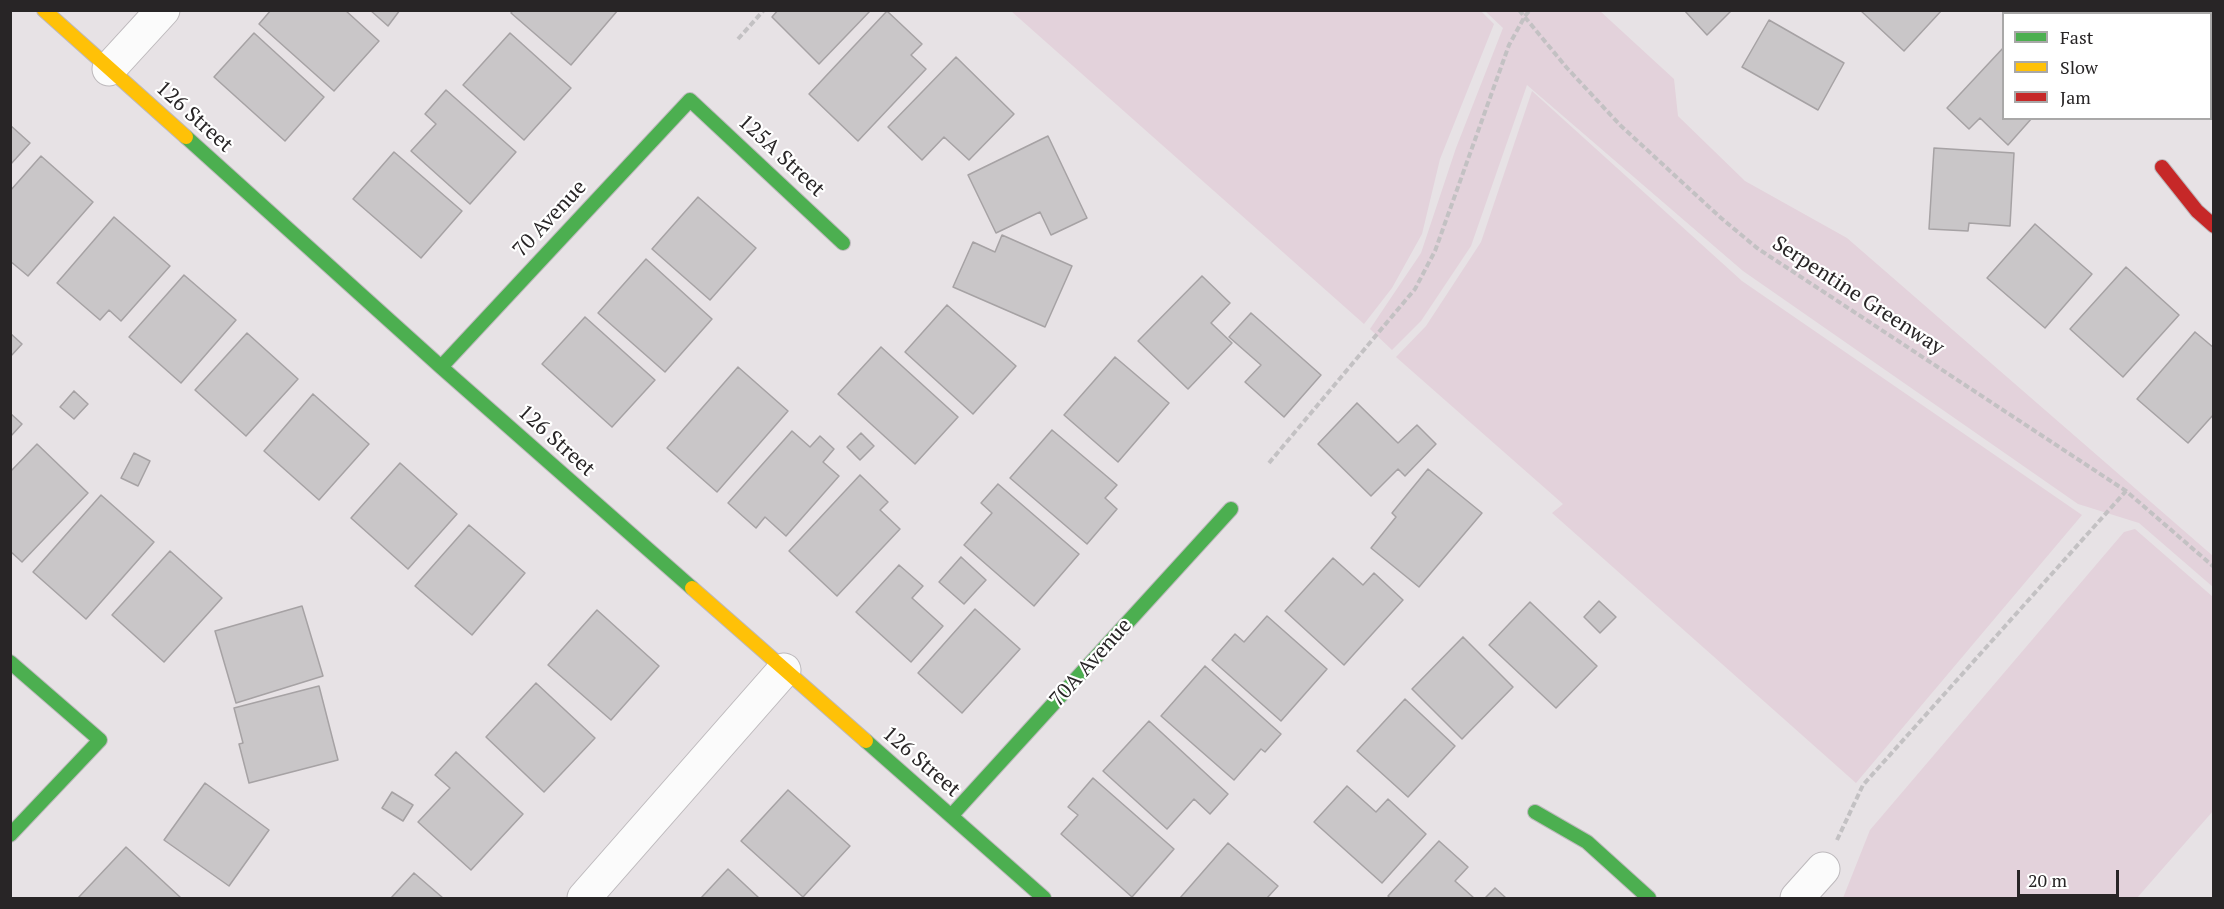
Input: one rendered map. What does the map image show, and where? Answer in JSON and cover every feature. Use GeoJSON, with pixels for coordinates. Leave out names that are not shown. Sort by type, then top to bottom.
{"type":"FeatureCollection","features":[{"type":"Feature","properties":{"kind":"street","name":"126 Street"},"geometry":{"type":"LineString","coordinates":[[44,10],[441,367],[1044,898]]}},
{"type":"Feature","properties":{"kind":"street"},"geometry":{"type":"LineString","coordinates":[[109,69],[163,10]]}},
{"type":"Feature","properties":{"kind":"street","name":"70 Avenue"},"geometry":{"type":"LineString","coordinates":[[441,367],[690,100]]}},
{"type":"Feature","properties":{"kind":"street","name":"125A Street"},"geometry":{"type":"LineString","coordinates":[[690,100],[843,243]]}},
{"type":"Feature","properties":{"kind":"street"},"geometry":{"type":"LineString","coordinates":[[2162,167],[2197,212],[2214,226]]}},
{"type":"Feature","properties":{"kind":"street","name":"70A Avenue"},"geometry":{"type":"LineString","coordinates":[[951,816],[1232,509]]}},
{"type":"Feature","properties":{"kind":"street"},"geometry":{"type":"LineString","coordinates":[[10,662],[100,740],[10,835]]}},
{"type":"Feature","properties":{"kind":"street"},"geometry":{"type":"LineString","coordinates":[[584,898],[783,670]]}},
{"type":"Feature","properties":{"kind":"street"},"geometry":{"type":"LineString","coordinates":[[1535,812],[1587,842],[1649,898]]}},
{"type":"Feature","properties":{"kind":"street"},"geometry":{"type":"LineString","coordinates":[[1797,898],[1823,869]]}},
{"type":"Feature","properties":{"kind":"path"},"geometry":{"type":"LineString","coordinates":[[738,39],[764,10]]}},
{"type":"Feature","properties":{"kind":"path","name":"Serpentine Greenway"},"geometry":{"type":"LineString","coordinates":[[1519,10],[1567,68],[1620,125],[1757,248],[2126,491],[2214,567]]}},
{"type":"Feature","properties":{"kind":"path"},"geometry":{"type":"LineString","coordinates":[[1269,463],[1415,289],[1435,251],[1509,45],[1530,10]]}},
{"type":"Feature","properties":{"kind":"path"},"geometry":{"type":"LineString","coordinates":[[1823,869],[1863,785],[2126,491]]}},
{"type":"Feature","properties":{"kind":"shaded area"},"geometry":{"type":"Polygon","coordinates":[[[1011,11],[1481,11],[1494,24],[1440,159],[1422,234],[1392,288],[1364,324],[1011,11]]]}},
{"type":"Feature","properties":{"kind":"shaded area"},"geometry":{"type":"Polygon","coordinates":[[[1485,11],[1600,11],[1674,79],[1678,116],[1745,181],[1847,238],[2213,556],[2213,587],[2139,523],[2078,504],[1743,271],[1527,85],[1471,246],[1421,321],[1392,350],[1370,329],[1421,253],[1456,148],[1503,28],[1485,11]]]}},
{"type":"Feature","properties":{"kind":"shaded area"},"geometry":{"type":"Polygon","coordinates":[[[1532,91],[1742,281],[2082,515],[1856,783],[1552,513],[1563,504],[1396,357],[1426,326],[1481,242],[1532,91]]]}},
{"type":"Feature","properties":{"kind":"shaded area"},"geometry":{"type":"Polygon","coordinates":[[[2135,529],[2213,597],[2213,811],[2137,898],[1843,898],[1870,830],[2124,532],[2135,529]]]}},
{"type":"Feature","properties":{"kind":"building"},"geometry":{"type":"Polygon","coordinates":[[[271,10],[345,10],[379,41],[334,91],[259,24],[271,10]]]}},
{"type":"Feature","properties":{"kind":"building"},"geometry":{"type":"Polygon","coordinates":[[[370,10],[400,10],[388,26],[370,10]]]}},
{"type":"Feature","properties":{"kind":"building"},"geometry":{"type":"Polygon","coordinates":[[[513,10],[618,10],[571,65],[511,13],[513,10]]]}},
{"type":"Feature","properties":{"kind":"building"},"geometry":{"type":"Polygon","coordinates":[[[778,10],[871,10],[819,64],[772,17],[778,10]]]}},
{"type":"Feature","properties":{"kind":"building"},"geometry":{"type":"Polygon","coordinates":[[[1684,10],[1732,10],[1707,35],[1684,10]]]}},
{"type":"Feature","properties":{"kind":"building"},"geometry":{"type":"Polygon","coordinates":[[[1860,10],[1942,10],[1904,51],[1860,10]]]}},
{"type":"Feature","properties":{"kind":"building"},"geometry":{"type":"Polygon","coordinates":[[[2040,10],[2129,10],[2128,12],[2039,12],[2040,10]]]}},
{"type":"Feature","properties":{"kind":"building"},"geometry":{"type":"Polygon","coordinates":[[[2177,10],[2214,10],[2212,38],[2212,12],[2180,12],[2177,10]]]}},
{"type":"Feature","properties":{"kind":"building"},"geometry":{"type":"Polygon","coordinates":[[[887,11],[922,44],[911,55],[926,69],[858,141],[809,94],[887,11]]]}},
{"type":"Feature","properties":{"kind":"building"},"geometry":{"type":"Polygon","coordinates":[[[1769,20],[1844,63],[1818,110],[1742,67],[1769,20]]]}},
{"type":"Feature","properties":{"kind":"building"},"geometry":{"type":"Polygon","coordinates":[[[254,33],[324,97],[285,141],[214,77],[254,33]]]}},
{"type":"Feature","properties":{"kind":"building"},"geometry":{"type":"Polygon","coordinates":[[[510,33],[571,88],[524,140],[463,85],[510,33]]]}},
{"type":"Feature","properties":{"kind":"building"},"geometry":{"type":"Polygon","coordinates":[[[2002,49],[2002,120],[2030,120],[2008,145],[1980,118],[1969,129],[1947,108],[2002,49]]]}},
{"type":"Feature","properties":{"kind":"building"},"geometry":{"type":"Polygon","coordinates":[[[956,57],[1014,114],[969,160],[944,137],[922,160],[888,127],[956,57]]]}},
{"type":"Feature","properties":{"kind":"building"},"geometry":{"type":"Polygon","coordinates":[[[446,90],[516,152],[470,204],[411,151],[436,124],[425,114],[446,90]]]}},
{"type":"Feature","properties":{"kind":"building"},"geometry":{"type":"Polygon","coordinates":[[[10,125],[30,143],[10,165],[10,125]]]}},
{"type":"Feature","properties":{"kind":"building"},"geometry":{"type":"Polygon","coordinates":[[[1048,136],[1087,218],[1051,235],[1040,212],[996,233],[968,175],[1048,136]]]}},
{"type":"Feature","properties":{"kind":"building"},"geometry":{"type":"Polygon","coordinates":[[[1934,148],[2014,153],[2010,226],[1969,223],[1968,231],[1929,229],[1934,148]]]}},
{"type":"Feature","properties":{"kind":"building"},"geometry":{"type":"Polygon","coordinates":[[[394,152],[462,211],[421,258],[353,199],[394,152]]]}},
{"type":"Feature","properties":{"kind":"building"},"geometry":{"type":"Polygon","coordinates":[[[41,156],[93,202],[28,276],[10,261],[10,191],[41,156]]]}},
{"type":"Feature","properties":{"kind":"building"},"geometry":{"type":"Polygon","coordinates":[[[698,197],[756,248],[710,300],[652,249],[698,197]]]}},
{"type":"Feature","properties":{"kind":"building"},"geometry":{"type":"Polygon","coordinates":[[[114,217],[170,266],[121,321],[109,310],[100,320],[57,283],[114,217]]]}},
{"type":"Feature","properties":{"kind":"building"},"geometry":{"type":"Polygon","coordinates":[[[2035,224],[2092,274],[2045,328],[1987,278],[2035,224]]]}},
{"type":"Feature","properties":{"kind":"building"},"geometry":{"type":"Polygon","coordinates":[[[1002,235],[1072,266],[1045,327],[953,287],[973,242],[995,252],[1002,235]]]}},
{"type":"Feature","properties":{"kind":"building"},"geometry":{"type":"Polygon","coordinates":[[[646,259],[712,319],[665,372],[598,313],[646,259]]]}},
{"type":"Feature","properties":{"kind":"building"},"geometry":{"type":"Polygon","coordinates":[[[2126,267],[2179,315],[2123,377],[2070,329],[2126,267]]]}},
{"type":"Feature","properties":{"kind":"building"},"geometry":{"type":"Polygon","coordinates":[[[184,275],[236,320],[181,383],[129,337],[184,275]]]}},
{"type":"Feature","properties":{"kind":"building"},"geometry":{"type":"Polygon","coordinates":[[[1202,276],[1230,303],[1211,323],[1232,343],[1188,389],[1138,341],[1202,276]]]}},
{"type":"Feature","properties":{"kind":"building"},"geometry":{"type":"Polygon","coordinates":[[[947,305],[1016,366],[973,414],[905,352],[947,305]]]}},
{"type":"Feature","properties":{"kind":"building"},"geometry":{"type":"Polygon","coordinates":[[[1251,313],[1321,375],[1284,417],[1245,382],[1261,365],[1229,337],[1251,313]]]}},
{"type":"Feature","properties":{"kind":"building"},"geometry":{"type":"Polygon","coordinates":[[[585,317],[655,380],[612,427],[542,364],[585,317]]]}},
{"type":"Feature","properties":{"kind":"building"},"geometry":{"type":"Polygon","coordinates":[[[2195,332],[2214,348],[2214,414],[2188,443],[2137,399],[2195,332]]]}},
{"type":"Feature","properties":{"kind":"building"},"geometry":{"type":"Polygon","coordinates":[[[10,333],[22,344],[10,357],[10,333]]]}},
{"type":"Feature","properties":{"kind":"building"},"geometry":{"type":"Polygon","coordinates":[[[247,333],[298,379],[246,436],[195,390],[247,333]]]}},
{"type":"Feature","properties":{"kind":"building"},"geometry":{"type":"Polygon","coordinates":[[[881,347],[958,417],[915,464],[838,394],[881,347]]]}},
{"type":"Feature","properties":{"kind":"building"},"geometry":{"type":"Polygon","coordinates":[[[1115,357],[1169,403],[1118,462],[1064,415],[1115,357]]]}},
{"type":"Feature","properties":{"kind":"building"},"geometry":{"type":"Polygon","coordinates":[[[738,367],[788,411],[717,492],[667,448],[738,367]]]}},
{"type":"Feature","properties":{"kind":"building"},"geometry":{"type":"Polygon","coordinates":[[[74,391],[88,404],[74,419],[60,407],[74,391]]]}},
{"type":"Feature","properties":{"kind":"building"},"geometry":{"type":"Polygon","coordinates":[[[313,394],[369,444],[319,500],[264,451],[313,394]]]}},
{"type":"Feature","properties":{"kind":"building"},"geometry":{"type":"Polygon","coordinates":[[[1357,403],[1398,443],[1417,425],[1436,444],[1405,476],[1398,469],[1371,496],[1318,444],[1357,403]]]}},
{"type":"Feature","properties":{"kind":"building"},"geometry":{"type":"Polygon","coordinates":[[[10,413],[22,424],[10,437],[10,413]]]}},
{"type":"Feature","properties":{"kind":"building"},"geometry":{"type":"Polygon","coordinates":[[[1052,430],[1117,485],[1105,498],[1117,509],[1087,544],[1010,478],[1052,430]]]}},
{"type":"Feature","properties":{"kind":"building"},"geometry":{"type":"Polygon","coordinates":[[[792,431],[810,447],[820,436],[834,449],[823,462],[839,476],[786,536],[765,517],[756,528],[728,503],[792,431]]]}},
{"type":"Feature","properties":{"kind":"building"},"geometry":{"type":"Polygon","coordinates":[[[861,433],[874,446],[860,460],[847,447],[861,433]]]}},
{"type":"Feature","properties":{"kind":"building"},"geometry":{"type":"Polygon","coordinates":[[[37,444],[88,493],[22,562],[10,551],[10,472],[37,444]]]}},
{"type":"Feature","properties":{"kind":"building"},"geometry":{"type":"Polygon","coordinates":[[[134,453],[150,461],[138,486],[121,478],[134,453]]]}},
{"type":"Feature","properties":{"kind":"building"},"geometry":{"type":"Polygon","coordinates":[[[400,463],[457,514],[408,569],[351,518],[400,463]]]}},
{"type":"Feature","properties":{"kind":"building"},"geometry":{"type":"Polygon","coordinates":[[[1428,469],[1482,513],[1419,587],[1371,548],[1396,517],[1392,513],[1428,469]]]}},
{"type":"Feature","properties":{"kind":"building"},"geometry":{"type":"Polygon","coordinates":[[[860,475],[888,502],[880,510],[900,529],[837,596],[789,551],[860,475]]]}},
{"type":"Feature","properties":{"kind":"building"},"geometry":{"type":"Polygon","coordinates":[[[998,484],[1079,554],[1034,606],[964,545],[992,513],[981,503],[998,484]]]}},
{"type":"Feature","properties":{"kind":"building"},"geometry":{"type":"Polygon","coordinates":[[[101,495],[154,542],[86,619],[33,572],[101,495]]]}},
{"type":"Feature","properties":{"kind":"building"},"geometry":{"type":"Polygon","coordinates":[[[469,525],[525,573],[472,635],[415,586],[469,525]]]}},
{"type":"Feature","properties":{"kind":"building"},"geometry":{"type":"Polygon","coordinates":[[[170,551],[222,598],[164,662],[112,615],[170,551]]]}},
{"type":"Feature","properties":{"kind":"building"},"geometry":{"type":"Polygon","coordinates":[[[961,557],[986,580],[964,604],[939,582],[961,557]]]}},
{"type":"Feature","properties":{"kind":"building"},"geometry":{"type":"Polygon","coordinates":[[[1333,558],[1363,585],[1374,573],[1403,600],[1344,665],[1285,611],[1333,558]]]}},
{"type":"Feature","properties":{"kind":"building"},"geometry":{"type":"Polygon","coordinates":[[[899,565],[923,586],[912,598],[943,626],[911,662],[856,612],[899,565]]]}},
{"type":"Feature","properties":{"kind":"building"},"geometry":{"type":"Polygon","coordinates":[[[1599,601],[1616,617],[1600,633],[1584,617],[1599,601]]]}},
{"type":"Feature","properties":{"kind":"building"},"geometry":{"type":"Polygon","coordinates":[[[1530,602],[1597,666],[1556,708],[1489,645],[1530,602]]]}},
{"type":"Feature","properties":{"kind":"building"},"geometry":{"type":"Polygon","coordinates":[[[302,606],[323,676],[236,703],[215,631],[302,606]]]}},
{"type":"Feature","properties":{"kind":"building"},"geometry":{"type":"Polygon","coordinates":[[[975,609],[1020,649],[962,713],[918,673],[975,609]]]}},
{"type":"Feature","properties":{"kind":"building"},"geometry":{"type":"Polygon","coordinates":[[[597,610],[659,666],[611,720],[548,665],[597,610]]]}},
{"type":"Feature","properties":{"kind":"building"},"geometry":{"type":"Polygon","coordinates":[[[1267,616],[1327,669],[1281,721],[1212,660],[1235,634],[1244,642],[1267,616]]]}},
{"type":"Feature","properties":{"kind":"building"},"geometry":{"type":"Polygon","coordinates":[[[1463,637],[1513,687],[1462,739],[1412,689],[1463,637]]]}},
{"type":"Feature","properties":{"kind":"building"},"geometry":{"type":"Polygon","coordinates":[[[1205,666],[1281,734],[1265,752],[1261,749],[1234,780],[1161,716],[1205,666]]]}},
{"type":"Feature","properties":{"kind":"building"},"geometry":{"type":"Polygon","coordinates":[[[536,683],[595,738],[544,792],[486,737],[536,683]]]}},
{"type":"Feature","properties":{"kind":"building"},"geometry":{"type":"Polygon","coordinates":[[[319,686],[338,760],[249,783],[239,744],[243,743],[234,708],[319,686]]]}},
{"type":"Feature","properties":{"kind":"building"},"geometry":{"type":"Polygon","coordinates":[[[1405,699],[1455,746],[1408,797],[1357,751],[1405,699]]]}},
{"type":"Feature","properties":{"kind":"building"},"geometry":{"type":"Polygon","coordinates":[[[1149,721],[1228,794],[1210,814],[1194,799],[1167,829],[1103,771],[1149,721]]]}},
{"type":"Feature","properties":{"kind":"building"},"geometry":{"type":"Polygon","coordinates":[[[456,752],[523,814],[471,870],[418,822],[450,788],[435,775],[456,752]]]}},
{"type":"Feature","properties":{"kind":"building"},"geometry":{"type":"Polygon","coordinates":[[[1093,778],[1174,849],[1132,897],[1061,834],[1078,815],[1068,807],[1093,778]]]}},
{"type":"Feature","properties":{"kind":"building"},"geometry":{"type":"Polygon","coordinates":[[[205,783],[269,830],[229,886],[164,840],[205,783]]]}},
{"type":"Feature","properties":{"kind":"building"},"geometry":{"type":"Polygon","coordinates":[[[1347,786],[1376,812],[1388,799],[1426,834],[1382,883],[1314,822],[1347,786]]]}},
{"type":"Feature","properties":{"kind":"building"},"geometry":{"type":"Polygon","coordinates":[[[788,790],[850,846],[803,897],[741,841],[788,790]]]}},
{"type":"Feature","properties":{"kind":"building"},"geometry":{"type":"Polygon","coordinates":[[[392,792],[413,805],[403,821],[382,808],[392,792]]]}},
{"type":"Feature","properties":{"kind":"building"},"geometry":{"type":"Polygon","coordinates":[[[1439,841],[1468,867],[1455,881],[1474,898],[1390,898],[1388,896],[1439,841]]]}},
{"type":"Feature","properties":{"kind":"building"},"geometry":{"type":"Polygon","coordinates":[[[1228,843],[1278,886],[1267,898],[1180,898],[1228,843]]]}},
{"type":"Feature","properties":{"kind":"building"},"geometry":{"type":"Polygon","coordinates":[[[126,847],[181,898],[78,898],[126,847]]]}},
{"type":"Feature","properties":{"kind":"building"},"geometry":{"type":"Polygon","coordinates":[[[728,869],[759,898],[701,898],[728,869]]]}},
{"type":"Feature","properties":{"kind":"building"},"geometry":{"type":"Polygon","coordinates":[[[414,873],[443,898],[391,898],[414,873]]]}},
{"type":"Feature","properties":{"kind":"building"},"geometry":{"type":"Polygon","coordinates":[[[1495,888],[1506,898],[1485,898],[1495,888]]]}},
{"type":"Feature","properties":{"kind":"traffic: fast"},"geometry":{"type":"LineString","coordinates":[[441,367],[690,100],[843,243]]}},
{"type":"Feature","properties":{"kind":"traffic: fast"},"geometry":{"type":"LineString","coordinates":[[186,137],[441,367],[692,588]]}},
{"type":"Feature","properties":{"kind":"traffic: fast"},"geometry":{"type":"LineString","coordinates":[[951,816],[1231,509]]}},
{"type":"Feature","properties":{"kind":"traffic: fast"},"geometry":{"type":"LineString","coordinates":[[10,662],[100,740],[10,835]]}},
{"type":"Feature","properties":{"kind":"traffic: fast"},"geometry":{"type":"LineString","coordinates":[[866,741],[1044,898]]}},
{"type":"Feature","properties":{"kind":"traffic: fast"},"geometry":{"type":"LineString","coordinates":[[1535,812],[1587,842],[1649,898]]}},
{"type":"Feature","properties":{"kind":"traffic: slow"},"geometry":{"type":"LineString","coordinates":[[44,10],[186,137]]}},
{"type":"Feature","properties":{"kind":"traffic: slow"},"geometry":{"type":"LineString","coordinates":[[692,588],[866,741]]}},
{"type":"Feature","properties":{"kind":"traffic: jam"},"geometry":{"type":"LineString","coordinates":[[2162,167],[2197,211],[2214,226]]}}]}
